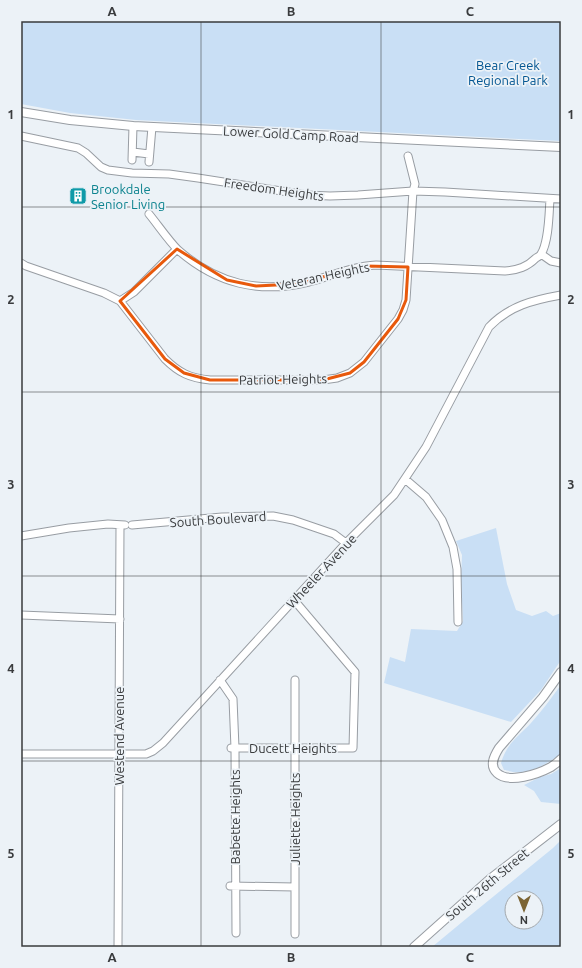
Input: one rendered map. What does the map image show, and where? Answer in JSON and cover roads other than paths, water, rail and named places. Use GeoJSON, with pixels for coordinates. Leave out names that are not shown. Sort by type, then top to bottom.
{"type":"FeatureCollection","features":[{"type":"Feature","properties":{"kind":"street","name":"Lower Gold Camp Road"},"geometry":{"type":"LineString","coordinates":[[21,112],[70,120],[133,126],[561,147]]}},
{"type":"Feature","properties":{"kind":"street"},"geometry":{"type":"LineString","coordinates":[[132,160],[133,126]]}},
{"type":"Feature","properties":{"kind":"street"},"geometry":{"type":"LineString","coordinates":[[149,162],[152,127]]}},
{"type":"Feature","properties":{"kind":"street","name":"Freedom Heights"},"geometry":{"type":"LineString","coordinates":[[21,136],[78,148],[86,153],[101,167],[108,170],[132,173],[169,174],[307,196],[413,191],[561,200]]}},
{"type":"Feature","properties":{"kind":"street"},"geometry":{"type":"LineString","coordinates":[[133,152],[150,154]]}},
{"type":"Feature","properties":{"kind":"street","name":"Patriot Heights"},"geometry":{"type":"LineString","coordinates":[[21,263],[104,293],[120,301],[173,367],[184,374],[197,379],[323,380],[337,378],[350,373],[364,362],[398,319],[403,310],[406,300],[413,191],[415,184],[408,156]]}},
{"type":"Feature","properties":{"kind":"street"},"geometry":{"type":"LineString","coordinates":[[550,199],[548,230],[546,242],[541,254],[551,261],[561,263]]}},
{"type":"Feature","properties":{"kind":"street","name":"Veteran Heights"},"geometry":{"type":"LineString","coordinates":[[149,214],[177,249],[194,262],[226,280],[256,286],[275,287],[296,284],[349,269],[376,265],[505,271],[515,270],[529,264],[541,254]]}},
{"type":"Feature","properties":{"kind":"street"},"geometry":{"type":"LineString","coordinates":[[120,301],[134,292],[177,249]]}},
{"type":"Feature","properties":{"kind":"street","name":"Wheeler Avenue"},"geometry":{"type":"LineString","coordinates":[[21,754],[146,754],[153,751],[163,743],[346,543],[394,495],[426,448],[488,327],[496,319],[508,311],[521,305],[536,300],[561,295]]}},
{"type":"Feature","properties":{"kind":"street"},"geometry":{"type":"LineString","coordinates":[[405,479],[426,497],[442,520],[453,546],[457,569],[458,622]]}},
{"type":"Feature","properties":{"kind":"street","name":"South Boulevard"},"geometry":{"type":"LineString","coordinates":[[21,536],[69,528],[108,524],[126,525],[222,517],[273,516],[293,520],[334,534],[346,543]]}},
{"type":"Feature","properties":{"kind":"street","name":"Westend Avenue"},"geometry":{"type":"LineString","coordinates":[[118,947],[120,618],[126,525]]}},
{"type":"Feature","properties":{"kind":"street","name":"Ducett Heights"},"geometry":{"type":"LineString","coordinates":[[233,748],[352,748],[355,672],[294,600]]}},
{"type":"Feature","properties":{"kind":"street"},"geometry":{"type":"LineString","coordinates":[[21,615],[120,618]]}},
{"type":"Feature","properties":{"kind":"street"},"geometry":{"type":"LineString","coordinates":[[561,672],[543,697],[499,748],[494,756],[493,764],[494,770],[500,776],[509,779],[523,777],[541,771],[550,767],[561,759]]}},
{"type":"Feature","properties":{"kind":"street","name":"Babette Heights"},"geometry":{"type":"LineString","coordinates":[[220,680],[233,699],[233,886],[236,934]]}},
{"type":"Feature","properties":{"kind":"street","name":"Juliette Heights"},"geometry":{"type":"LineString","coordinates":[[295,680],[295,934]]}},
{"type":"Feature","properties":{"kind":"street","name":"South 26th Street"},"geometry":{"type":"LineString","coordinates":[[414,947],[490,878],[561,824]]}},
{"type":"Feature","properties":{"kind":"street"},"geometry":{"type":"LineString","coordinates":[[233,886],[295,888]]}},
{"type":"Feature","properties":{"kind":"place","name":"Brookdale Senior Living"},"geometry":{"type":"Point","coordinates":[78,196]}},
{"type":"Feature","properties":{"kind":"park label","name":"Bear Creek Regional Park"},"geometry":{"type":"Point","coordinates":[508,72]}}]}
